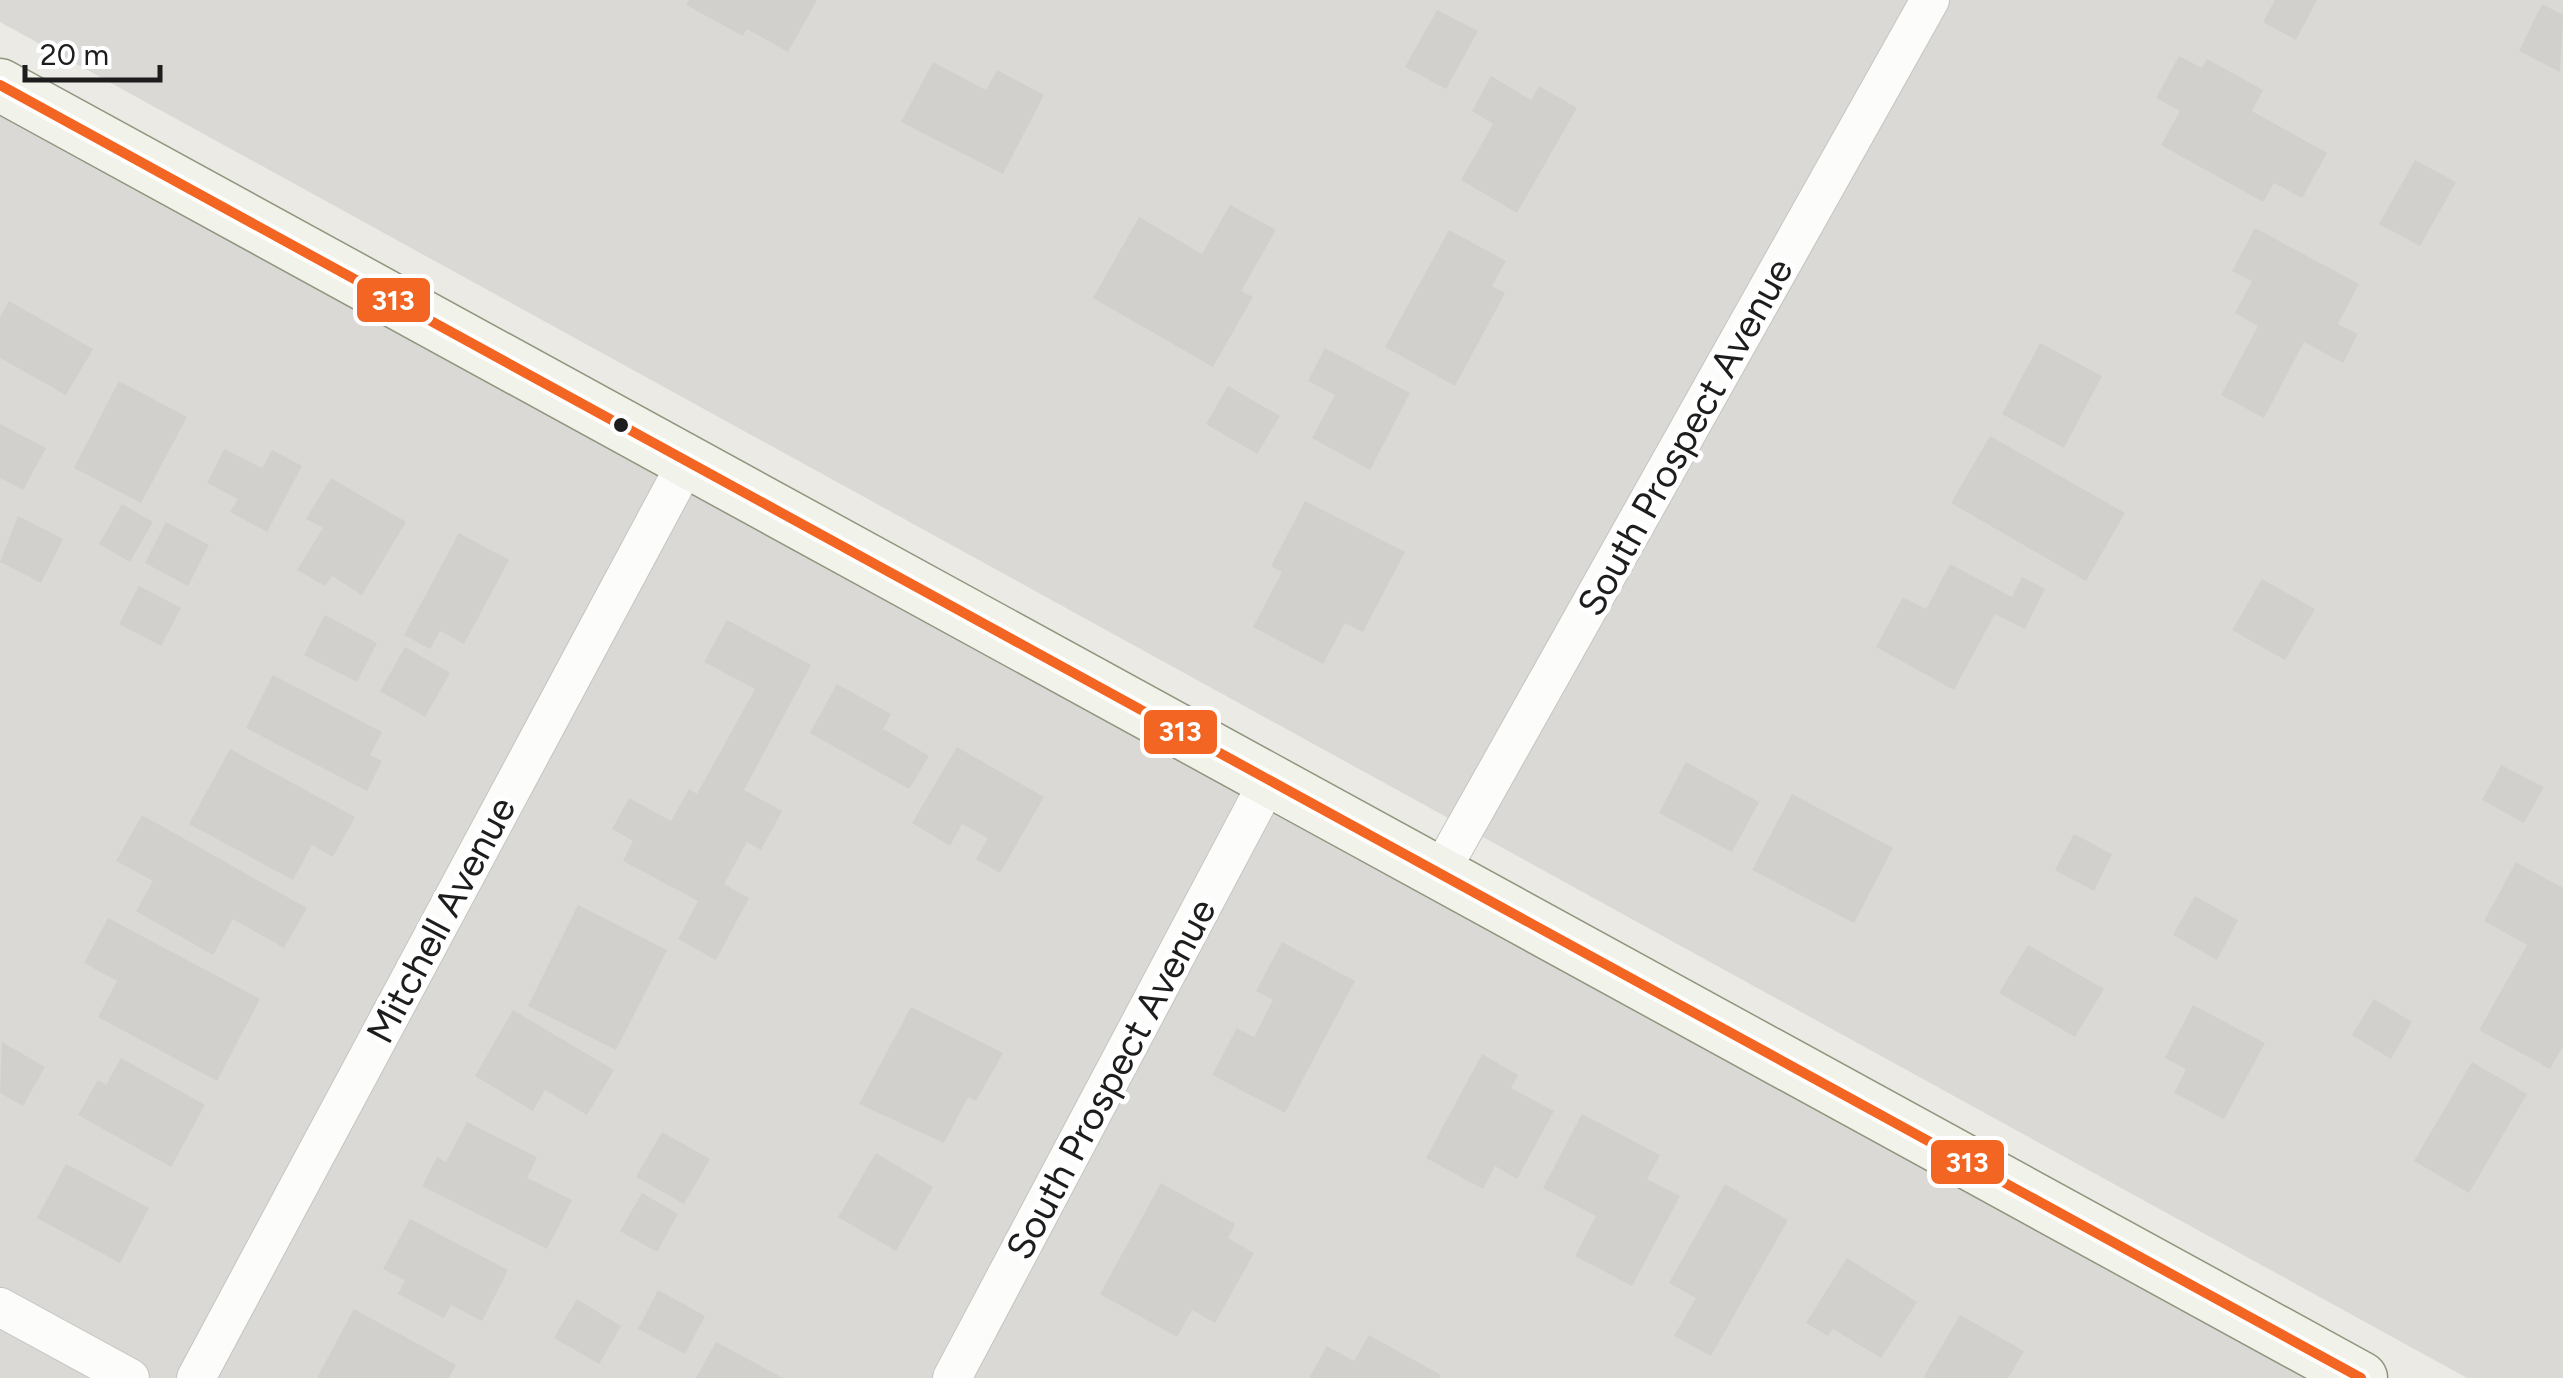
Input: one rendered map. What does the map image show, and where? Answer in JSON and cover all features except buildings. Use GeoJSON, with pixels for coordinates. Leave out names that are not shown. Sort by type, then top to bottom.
{"type":"FeatureCollection","features":[{"type":"Feature","properties":{"kind":"main road"},"geometry":{"type":"LineString","coordinates":[[0,85],[2361,1378]]}},
{"type":"Feature","properties":{"kind":"street","name":"South Prospect Avenue"},"geometry":{"type":"LineString","coordinates":[[1440,874],[1930,0]]}},
{"type":"Feature","properties":{"kind":"street","name":"Mitchell Avenue"},"geometry":{"type":"LineString","coordinates":[[196,1378],[687,462]]}},
{"type":"Feature","properties":{"kind":"street","name":"South Prospect Avenue"},"geometry":{"type":"LineString","coordinates":[[952,1378],[1269,780]]}},
{"type":"Feature","properties":{"kind":"street"},"geometry":{"type":"LineString","coordinates":[[0,1308],[130,1378]]}},
{"type":"Feature","properties":{"kind":"shaded area"},"geometry":{"type":"Polygon","coordinates":[[[0,0],[2563,0],[2563,1378],[2467,1378],[0,22],[0,0]]]}},
{"type":"Feature","properties":{"kind":"shaded area"},"geometry":{"type":"Polygon","coordinates":[[[0,113],[2323,1378],[0,1378],[0,113]]]}},
{"type":"Feature","properties":{"kind":"transit line","name":"313"},"geometry":{"type":"LineString","coordinates":[[0,85],[2361,1378]]}}]}
